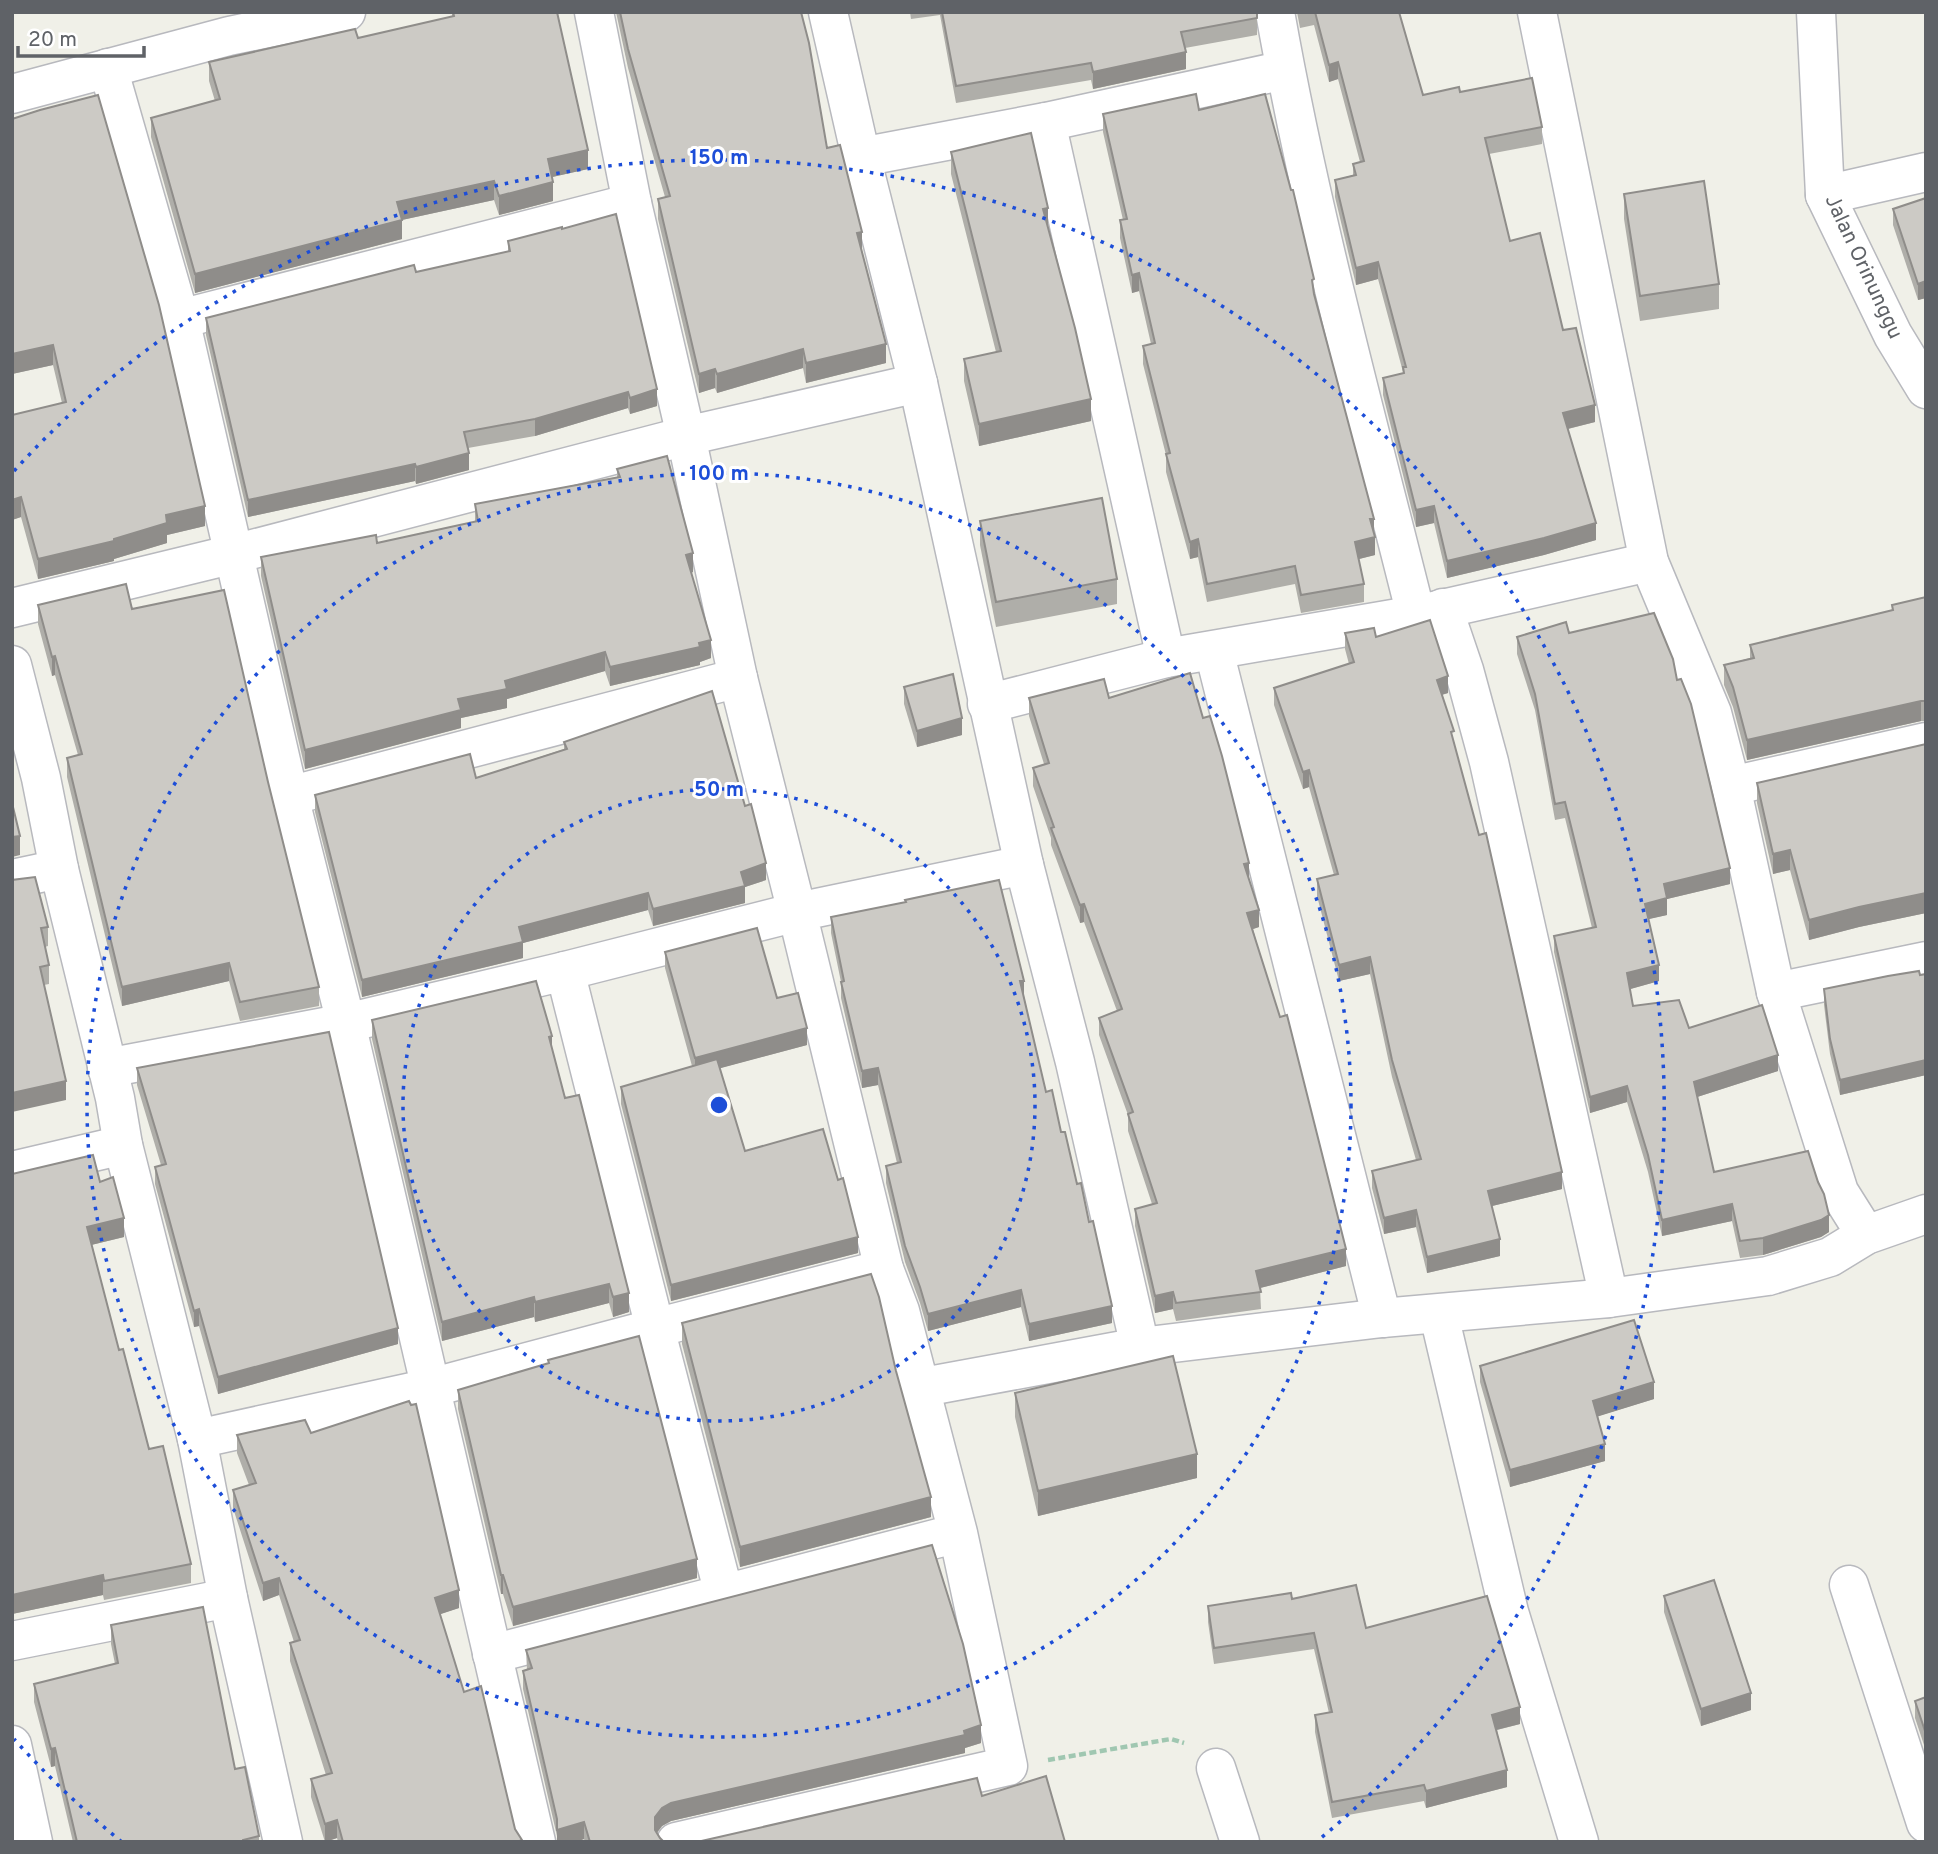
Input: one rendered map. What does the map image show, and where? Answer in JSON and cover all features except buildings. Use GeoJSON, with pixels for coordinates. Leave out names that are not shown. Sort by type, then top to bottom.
{"type":"FeatureCollection","features":[{"type":"Feature","properties":{"kind":"street"},"geometry":{"type":"LineString","coordinates":[[12,94],[108,68],[227,24],[346,12]]}},
{"type":"Feature","properties":{"kind":"street"},"geometry":{"type":"LineString","coordinates":[[594,12],[632,203],[686,436],[737,678],[884,1269],[900,1311],[958,1533],[1008,1766],[676,1842]]}},
{"type":"Feature","properties":{"kind":"street"},"geometry":{"type":"LineString","coordinates":[[828,12],[861,157],[918,383],[1024,865],[1075,1062],[1140,1347]]}},
{"type":"Feature","properties":{"kind":"street"},"geometry":{"type":"LineString","coordinates":[[1275,12],[1285,70],[1335,289],[1430,612],[1464,670],[1489,762],[1609,1298]]}},
{"type":"Feature","properties":{"kind":"street"},"geometry":{"type":"LineString","coordinates":[[1537,12],[1649,562],[1712,713],[1731,786],[1776,992],[1839,1192],[1866,1235]]}},
{"type":"Feature","properties":{"kind":"street","name":"Jalan Orinunggu"},"geometry":{"type":"LineString","coordinates":[[1816,12],[1825,195],[1893,335],[1926,389]]}},
{"type":"Feature","properties":{"kind":"street"},"geometry":{"type":"LineString","coordinates":[[108,68],[180,320],[289,796],[346,1023],[536,1842]]}},
{"type":"Feature","properties":{"kind":"street"},"geometry":{"type":"LineString","coordinates":[[861,157],[1046,122],[1285,70]]}},
{"type":"Feature","properties":{"kind":"street"},"geometry":{"type":"LineString","coordinates":[[1046,122],[1166,658]]}},
{"type":"Feature","properties":{"kind":"street"},"geometry":{"type":"LineString","coordinates":[[1825,195],[1926,172]]}},
{"type":"Feature","properties":{"kind":"street"},"geometry":{"type":"LineString","coordinates":[[180,320],[632,203]]}},
{"type":"Feature","properties":{"kind":"street"},"geometry":{"type":"LineString","coordinates":[[12,608],[234,554],[686,436],[918,383]]}},
{"type":"Feature","properties":{"kind":"street"},"geometry":{"type":"LineString","coordinates":[[988,704],[1166,658],[1430,612],[1649,562]]}},
{"type":"Feature","properties":{"kind":"street"},"geometry":{"type":"LineString","coordinates":[[1214,651],[1382,1318]]}},
{"type":"Feature","properties":{"kind":"street"},"geometry":{"type":"LineString","coordinates":[[12,665],[115,1098],[122,1145],[197,1439],[228,1598],[283,1842]]}},
{"type":"Feature","properties":{"kind":"street"},"geometry":{"type":"LineString","coordinates":[[289,796],[737,678]]}},
{"type":"Feature","properties":{"kind":"street"},"geometry":{"type":"LineString","coordinates":[[1731,786],[1926,742]]}},
{"type":"Feature","properties":{"kind":"street"},"geometry":{"type":"LineString","coordinates":[[107,1068],[346,1023],[797,912],[1024,865]]}},
{"type":"Feature","properties":{"kind":"street"},"geometry":{"type":"LineString","coordinates":[[12,879],[59,869]]}},
{"type":"Feature","properties":{"kind":"street"},"geometry":{"type":"LineString","coordinates":[[1776,992],[1926,961]]}},
{"type":"Feature","properties":{"kind":"street"},"geometry":{"type":"LineString","coordinates":[[565,971],[724,1594]]}},
{"type":"Feature","properties":{"kind":"street"},"geometry":{"type":"LineString","coordinates":[[12,1171],[122,1145]]}},
{"type":"Feature","properties":{"kind":"street"},"geometry":{"type":"LineString","coordinates":[[919,1388],[1140,1347],[1382,1318],[1609,1298],[1768,1276],[1830,1257],[1866,1235],[1926,1214]]}},
{"type":"Feature","properties":{"kind":"street"},"geometry":{"type":"LineString","coordinates":[[197,1439],[430,1388],[884,1269]]}},
{"type":"Feature","properties":{"kind":"street"},"geometry":{"type":"LineString","coordinates":[[1439,1315],[1509,1612],[1579,1842]]}},
{"type":"Feature","properties":{"kind":"street"},"geometry":{"type":"LineString","coordinates":[[492,1654],[958,1533]]}},
{"type":"Feature","properties":{"kind":"street"},"geometry":{"type":"LineString","coordinates":[[1849,1585],[1926,1823]]}},
{"type":"Feature","properties":{"kind":"street"},"geometry":{"type":"LineString","coordinates":[[12,1641],[228,1598]]}},
{"type":"Feature","properties":{"kind":"street"},"geometry":{"type":"LineString","coordinates":[[12,1745],[33,1842]]}},
{"type":"Feature","properties":{"kind":"street"},"geometry":{"type":"LineString","coordinates":[[1216,1768],[1240,1842]]}},
{"type":"Feature","properties":{"kind":"path"},"geometry":{"type":"LineString","coordinates":[[1008,1766],[1171,1739],[1198,1747],[1216,1768]]}}]}
